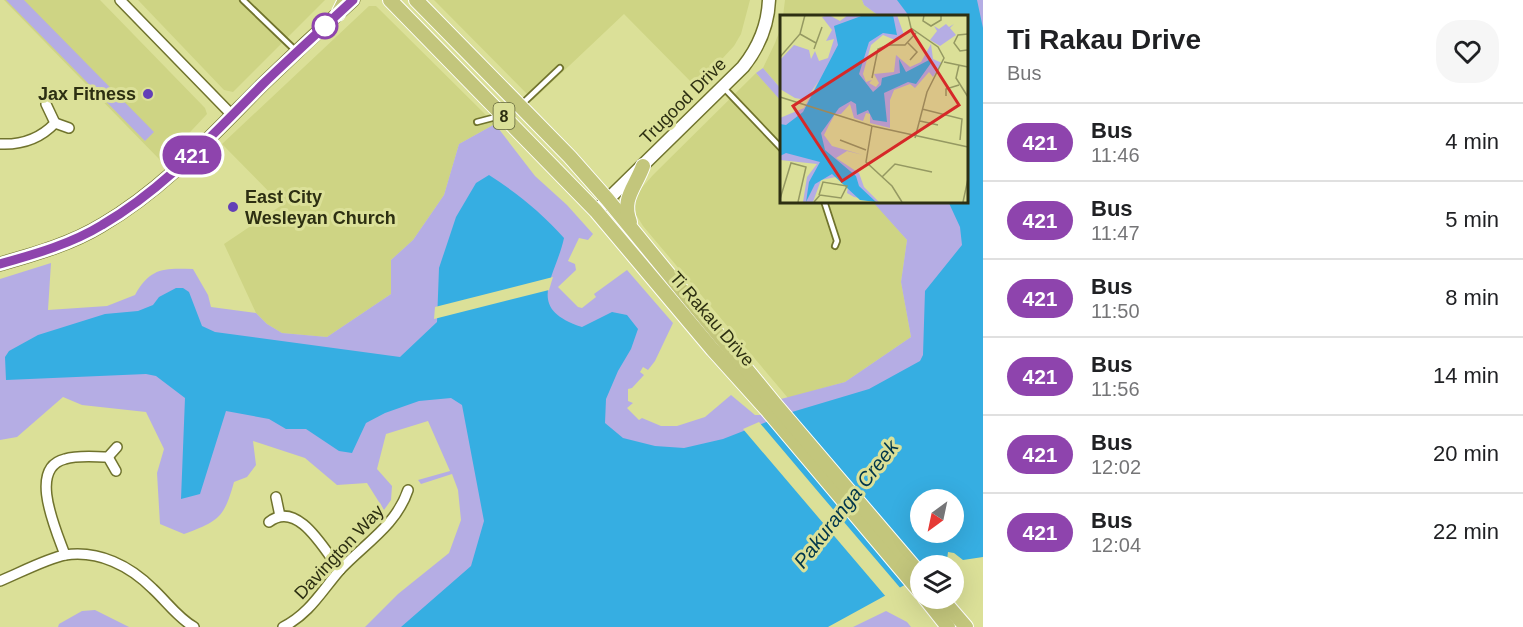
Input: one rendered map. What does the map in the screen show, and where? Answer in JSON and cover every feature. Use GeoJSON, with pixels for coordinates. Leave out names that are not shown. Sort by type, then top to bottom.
{"type":"FeatureCollection","features":[{"type":"Feature","properties":{"kind":"main road"},"geometry":{"type":"LineString","coordinates":[[338,14],[345,0]]}},
{"type":"Feature","properties":{"kind":"main road","name":"Ti Rakau Drive"},"geometry":{"type":"LineString","coordinates":[[390,0],[596,211],[713,350],[771,407],[910,563]]}},
{"type":"Feature","properties":{"kind":"main road","name":"Ti Rakau Drive"},"geometry":{"type":"LineString","coordinates":[[417,0],[608,200],[910,579]]}},
{"type":"Feature","properties":{"kind":"main road"},"geometry":{"type":"LineString","coordinates":[[633,230],[626,212],[626,203],[643,166]]}},
{"type":"Feature","properties":{"kind":"main road"},"geometry":{"type":"LineString","coordinates":[[934,609],[948,627]]}},
{"type":"Feature","properties":{"kind":"main road"},"geometry":{"type":"LineString","coordinates":[[950,609],[966,627]]}},
{"type":"Feature","properties":{"kind":"street"},"geometry":{"type":"LineString","coordinates":[[120,0],[232,116]]}},
{"type":"Feature","properties":{"kind":"street"},"geometry":{"type":"LineString","coordinates":[[0,264],[72,240],[101,226],[140,200],[165,180],[296,52],[353,0]]}},
{"type":"Feature","properties":{"kind":"street","name":"Trugood Drive"},"geometry":{"type":"LineString","coordinates":[[596,211],[743,66],[758,46],[767,21],[769,0]]}},
{"type":"Feature","properties":{"kind":"street"},"geometry":{"type":"LineString","coordinates":[[46,104],[55,123],[69,128]]}},
{"type":"Feature","properties":{"kind":"street"},"geometry":{"type":"LineString","coordinates":[[0,144],[14,144],[37,138],[55,123]]}},
{"type":"Feature","properties":{"kind":"street"},"geometry":{"type":"LineString","coordinates":[[65,555],[45,490],[47,474],[52,466],[67,458],[108,457],[117,447]]}},
{"type":"Feature","properties":{"kind":"street"},"geometry":{"type":"LineString","coordinates":[[108,457],[116,471]]}},
{"type":"Feature","properties":{"kind":"street","name":"Davington Way"},"geometry":{"type":"LineString","coordinates":[[283,627],[305,613],[340,570],[376,538],[403,504],[408,490]]}},
{"type":"Feature","properties":{"kind":"street"},"geometry":{"type":"LineString","coordinates":[[276,497],[280,516]]}},
{"type":"Feature","properties":{"kind":"street"},"geometry":{"type":"LineString","coordinates":[[269,522],[280,516],[290,516],[302,523],[340,570]]}},
{"type":"Feature","properties":{"kind":"street"},"geometry":{"type":"LineString","coordinates":[[0,581],[65,555],[89,555],[110,559],[126,567],[153,589],[176,614],[194,627]]}},
{"type":"Feature","properties":{"kind":"lane"},"geometry":{"type":"LineString","coordinates":[[243,0],[296,52]]}},
{"type":"Feature","properties":{"kind":"lane"},"geometry":{"type":"LineString","coordinates":[[462,73],[476,61]]}},
{"type":"Feature","properties":{"kind":"lane"},"geometry":{"type":"LineString","coordinates":[[520,106],[560,68]]}},
{"type":"Feature","properties":{"kind":"lane"},"geometry":{"type":"LineString","coordinates":[[723,87],[780,147]]}},
{"type":"Feature","properties":{"kind":"lane"},"geometry":{"type":"LineString","coordinates":[[477,122],[503,115]]}},
{"type":"Feature","properties":{"kind":"lane"},"geometry":{"type":"LineString","coordinates":[[824,202],[837,241],[835,246]]}},
{"type":"Feature","properties":{"kind":"shaded area"},"geometry":{"type":"Polygon","coordinates":[[[4,0],[100,0],[205,108],[207,114],[162,162],[4,0]]]}},
{"type":"Feature","properties":{"kind":"shaded area"},"geometry":{"type":"Polygon","coordinates":[[[6,0],[24,0],[154,132],[145,141],[6,0]]]}},
{"type":"Feature","properties":{"kind":"shaded area"},"geometry":{"type":"Polygon","coordinates":[[[138,0],[325,0],[233,92],[224,90],[138,0]]]}},
{"type":"Feature","properties":{"kind":"shaded area"},"geometry":{"type":"Polygon","coordinates":[[[434,0],[750,0],[741,34],[734,46],[696,87],[624,14],[533,100],[434,0]]]}},
{"type":"Feature","properties":{"kind":"shaded area"},"geometry":{"type":"Polygon","coordinates":[[[785,0],[862,0],[864,5],[878,15],[783,15],[785,0]]]}},
{"type":"Feature","properties":{"kind":"shaded area"},"geometry":{"type":"Polygon","coordinates":[[[862,0],[983,0],[983,370],[694,627],[365,627],[398,594],[449,553],[461,520],[458,490],[452,474],[421,484],[418,480],[450,471],[428,421],[386,434],[377,469],[392,486],[391,500],[384,510],[367,483],[337,485],[305,458],[253,441],[256,465],[247,477],[234,482],[223,511],[213,521],[184,534],[160,524],[157,473],[164,449],[146,412],[82,405],[63,397],[17,437],[0,440],[0,279],[51,263],[48,310],[107,306],[135,295],[146,279],[159,271],[193,269],[208,295],[211,307],[256,313],[267,324],[282,333],[327,337],[391,294],[391,260],[413,240],[444,195],[459,144],[495,124],[535,176],[567,205],[593,234],[588,240],[579,238],[568,261],[575,264],[576,270],[558,287],[578,307],[582,308],[596,297],[594,294],[627,270],[673,323],[655,361],[648,370],[643,367],[640,372],[644,375],[632,388],[628,389],[628,401],[633,403],[627,408],[639,420],[642,418],[661,426],[677,426],[705,417],[731,395],[755,415],[762,415],[768,422],[792,412],[781,399],[845,382],[911,337],[901,282],[907,240],[873,202],[968,202],[968,15],[878,15],[864,5],[862,0]]]}},
{"type":"Feature","properties":{"kind":"shaded area"},"geometry":{"type":"Polygon","coordinates":[[[369,6],[376,6],[495,124],[459,144],[444,195],[413,240],[391,260],[391,294],[327,337],[282,333],[267,324],[256,313],[224,244],[282,205],[222,144],[369,6]]]}},
{"type":"Feature","properties":{"kind":"shaded area"},"geometry":{"type":"Polygon","coordinates":[[[780,29],[780,88],[763,68],[780,29]]]}},
{"type":"Feature","properties":{"kind":"shaded area"},"geometry":{"type":"Polygon","coordinates":[[[763,68],[780,88],[780,100],[756,73],[763,68]]]}},
{"type":"Feature","properties":{"kind":"shaded area"},"geometry":{"type":"Polygon","coordinates":[[[756,73],[780,99],[780,202],[874,202],[907,240],[901,282],[911,337],[845,382],[788,398],[643,226],[635,213],[633,204],[638,192],[756,73]]]}},
{"type":"Feature","properties":{"kind":"shaded area"},"geometry":{"type":"Polygon","coordinates":[[[95,610],[129,627],[58,627],[59,624],[82,611],[95,610]]]}},
{"type":"Feature","properties":{"kind":"shaded area"},"geometry":{"type":"Polygon","coordinates":[[[886,611],[907,622],[911,627],[853,627],[886,611]]]}},
{"type":"Feature","properties":{"kind":"water","name":"Pakuranga Creek"},"geometry":{"type":"Polygon","coordinates":[[[897,0],[977,0],[983,28],[983,557],[964,560],[964,555],[948,552],[948,555],[910,555],[910,582],[828,627],[401,627],[471,566],[484,521],[462,405],[451,398],[419,401],[385,413],[366,423],[352,453],[339,451],[306,429],[286,429],[269,419],[226,411],[200,494],[181,499],[185,398],[156,376],[146,374],[6,380],[5,357],[9,351],[38,335],[105,314],[138,311],[153,305],[159,297],[176,288],[183,288],[189,292],[202,326],[215,332],[400,357],[437,322],[439,268],[456,217],[476,183],[489,175],[529,204],[564,238],[548,291],[548,301],[553,311],[582,327],[612,312],[627,315],[638,329],[631,349],[606,399],[605,423],[623,438],[655,446],[684,448],[723,439],[792,412],[869,389],[920,361],[923,355],[925,291],[962,245],[960,227],[948,202],[968,202],[968,15],[908,15],[897,0]]]}},
{"type":"Feature","properties":{"kind":"pier"},"geometry":{"type":"Polygon","coordinates":[[[553,277],[549,290],[434,319],[435,307],[553,277]]]}},
{"type":"Feature","properties":{"kind":"pier"},"geometry":{"type":"Polygon","coordinates":[[[759,422],[902,590],[887,598],[743,429],[759,422]]]}},
{"type":"Feature","properties":{"kind":"bus line","name":"421"},"geometry":{"type":"LineString","coordinates":[[0,264],[33,255],[72,240],[101,226],[140,200],[180,167],[296,52],[353,0]]}},
{"type":"Feature","properties":{"kind":"place","name":"Jax Fitness"},"geometry":{"type":"Point","coordinates":[148,94]}},
{"type":"Feature","properties":{"kind":"place","name":"East City Wesleyan Church"},"geometry":{"type":"Point","coordinates":[233,207]}}]}
